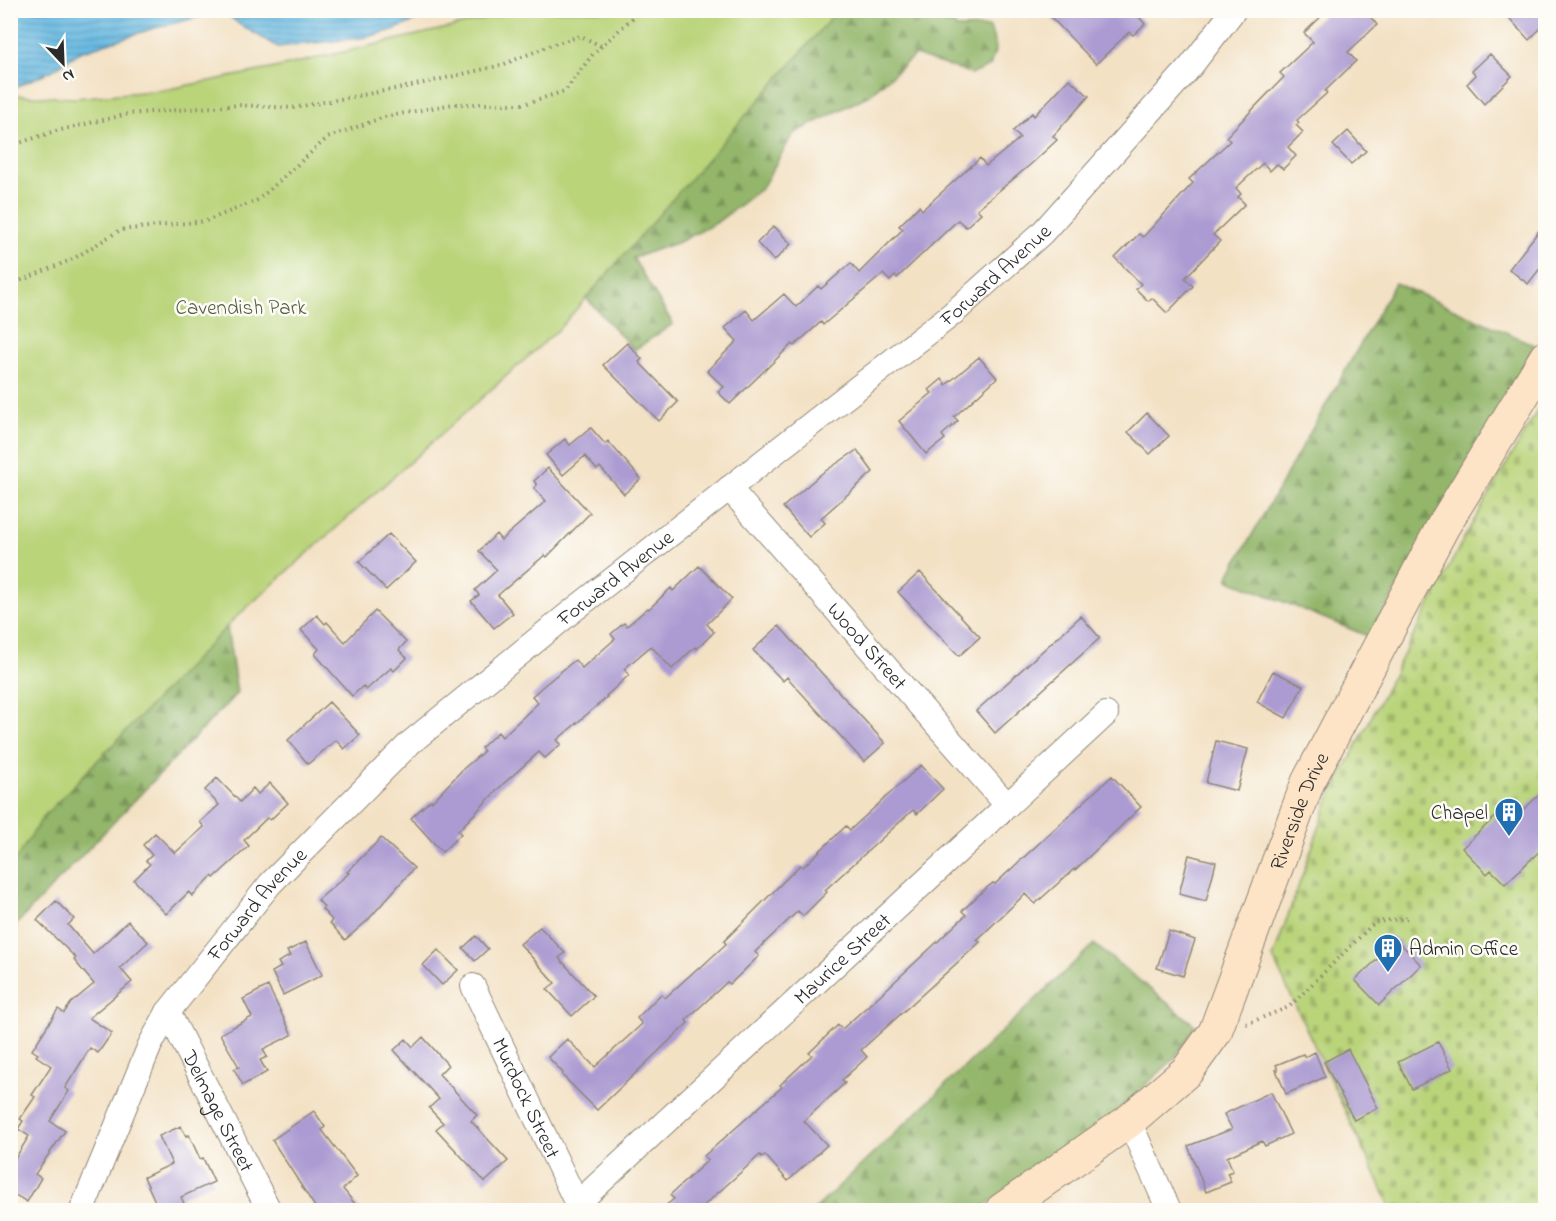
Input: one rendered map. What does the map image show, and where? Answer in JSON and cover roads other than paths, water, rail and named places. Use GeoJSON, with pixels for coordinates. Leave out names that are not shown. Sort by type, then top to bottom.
{"type":"FeatureCollection","features":[{"type":"Feature","properties":{"kind":"main road","name":"Riverside Drive"},"geometry":{"type":"LineString","coordinates":[[1002,1210],[1129,1121],[1187,1071],[1215,1032],[1308,782],[1442,528],[1545,357]]}},
{"type":"Feature","properties":{"kind":"street","name":"Forward Avenue"},"geometry":{"type":"LineString","coordinates":[[82,1210],[150,1045],[168,1012],[270,884],[410,743],[729,488],[952,314],[1042,233],[1191,66],[1234,10]]}},
{"type":"Feature","properties":{"kind":"street","name":"Wood Street"},"geometry":{"type":"LineString","coordinates":[[729,488],[1007,805]]}},
{"type":"Feature","properties":{"kind":"street","name":"Maurice Street"},"geometry":{"type":"LineString","coordinates":[[579,1207],[1106,714]]}},
{"type":"Feature","properties":{"kind":"street","name":"Murdock Street"},"geometry":{"type":"LineString","coordinates":[[473,986],[579,1207]]}},
{"type":"Feature","properties":{"kind":"street","name":"Delmage Street"},"geometry":{"type":"LineString","coordinates":[[168,1012],[269,1210]]}},
{"type":"Feature","properties":{"kind":"street"},"geometry":{"type":"LineString","coordinates":[[1129,1121],[1169,1210]]}},
{"type":"Feature","properties":{"kind":"water"},"geometry":{"type":"Polygon","coordinates":[[[11,10],[438,11],[396,29],[368,37],[278,47],[240,25],[223,11],[151,29],[80,52],[53,70],[11,89],[11,10]]]}},
{"type":"Feature","properties":{"kind":"place","name":"Chapel"},"geometry":{"type":"Point","coordinates":[1509,838]}},
{"type":"Feature","properties":{"kind":"place","name":"Admin Office"},"geometry":{"type":"Point","coordinates":[1388,974]}},
{"type":"Feature","properties":{"kind":"park label","name":"Cavendish Park"},"geometry":{"type":"Point","coordinates":[241,307]}}]}
